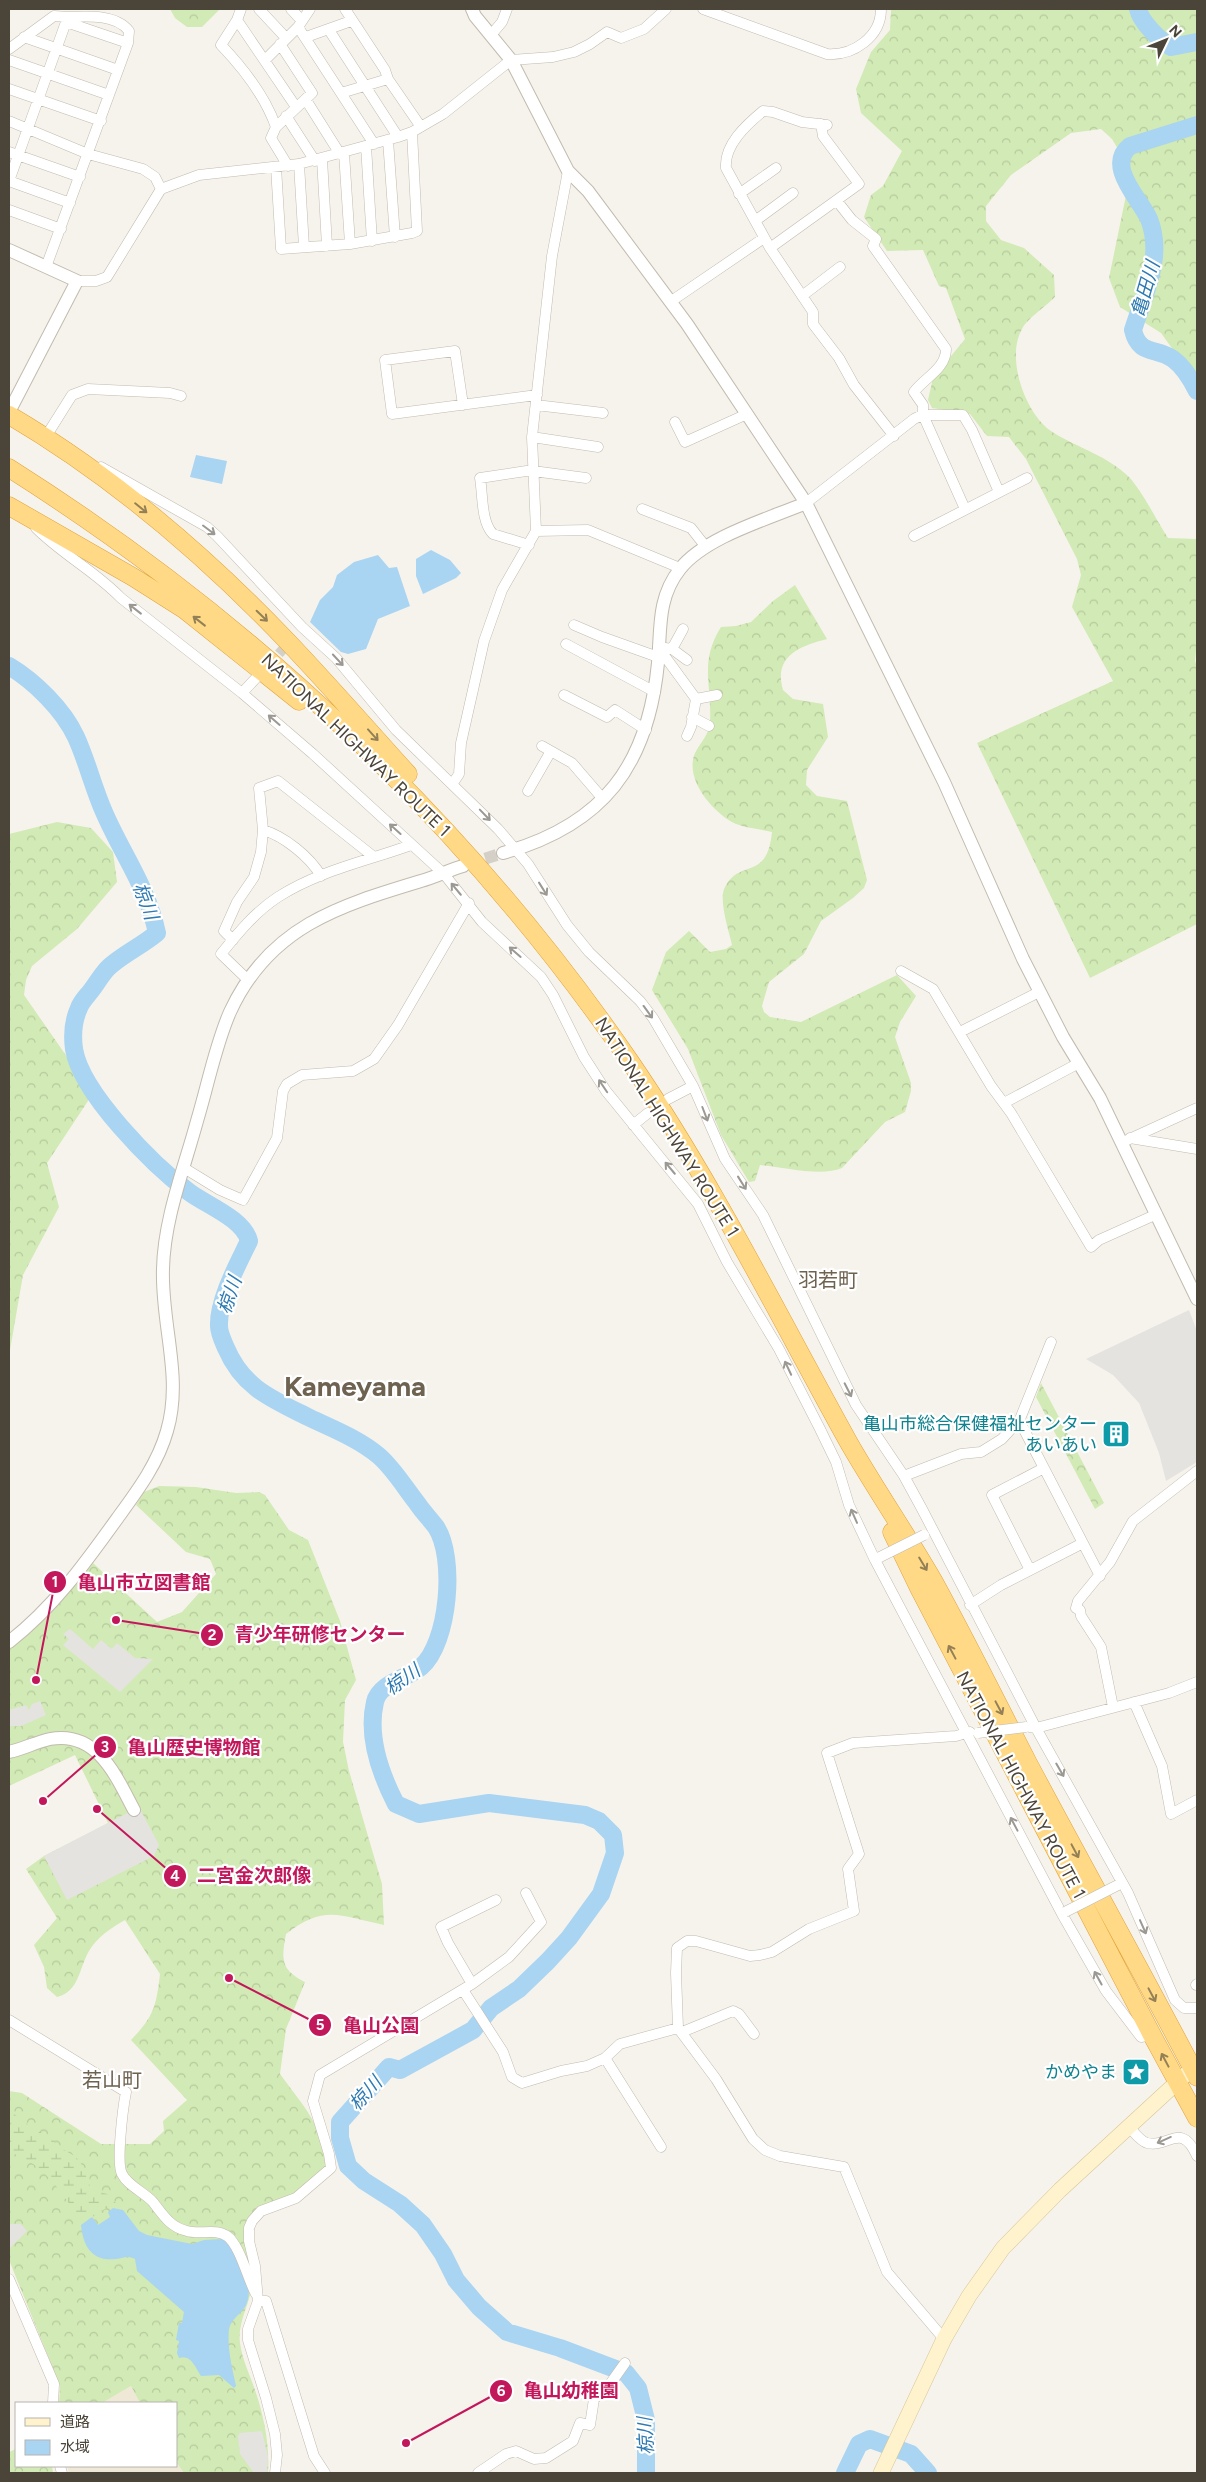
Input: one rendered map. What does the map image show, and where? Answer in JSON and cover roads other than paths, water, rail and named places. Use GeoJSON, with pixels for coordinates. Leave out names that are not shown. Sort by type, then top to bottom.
{"type":"FeatureCollection","features":[{"type":"Feature","properties":{"kind":"highway"},"geometry":{"type":"LineString","coordinates":[[9,413],[74,457],[186,545],[288,642],[471,844],[488,865],[501,891]]}},
{"type":"Feature","properties":{"kind":"highway","name":"NATIONAL HIGHWAY ROUTE 1"},"geometry":{"type":"LineString","coordinates":[[9,468],[112,536],[198,601],[275,664],[400,781],[501,891],[552,953],[644,1082],[684,1146],[852,1448],[933,1581],[1196,2070]]}},
{"type":"Feature","properties":{"kind":"highway"},"geometry":{"type":"LineString","coordinates":[[9,506],[134,578],[185,610],[258,667],[389,780],[400,781]]}},
{"type":"Feature","properties":{"kind":"highway","name":"NATIONAL HIGHWAY ROUTE 1"},"geometry":{"type":"LineString","coordinates":[[852,1448],[919,1588],[1197,2118]]}},
{"type":"Feature","properties":{"kind":"main road"},"geometry":{"type":"LineString","coordinates":[[884,2467],[944,2339],[974,2288],[1002,2248],[1060,2190],[1177,2082],[1196,2070]]}},
{"type":"Feature","properties":{"kind":"street"},"geometry":{"type":"LineString","coordinates":[[241,9],[237,20],[221,46],[242,66],[271,113],[276,127]]}},
{"type":"Feature","properties":{"kind":"street"},"geometry":{"type":"LineString","coordinates":[[259,9],[283,41],[312,93],[286,116],[276,127],[271,138],[288,166]]}},
{"type":"Feature","properties":{"kind":"street"},"geometry":{"type":"LineString","coordinates":[[291,9],[306,37],[341,92],[370,145],[372,240]]}},
{"type":"Feature","properties":{"kind":"street"},"geometry":{"type":"LineString","coordinates":[[265,60],[300,24],[310,9]]}},
{"type":"Feature","properties":{"kind":"street"},"geometry":{"type":"LineString","coordinates":[[472,9],[511,60],[568,172],[588,191],[670,302],[806,503],[944,782],[1006,923],[1039,992],[1126,1140],[1157,1214],[1197,1299]]}},
{"type":"Feature","properties":{"kind":"street"},"geometry":{"type":"LineString","coordinates":[[491,35],[502,22],[507,9]]}},
{"type":"Feature","properties":{"kind":"street"},"geometry":{"type":"LineString","coordinates":[[9,250],[77,281],[96,281],[107,277],[161,189],[199,175],[299,164],[393,139],[417,130],[455,105],[511,60],[553,57],[574,52],[607,32],[621,38],[635,35],[666,9]]}},
{"type":"Feature","properties":{"kind":"street"},"geometry":{"type":"LineString","coordinates":[[703,9],[826,54],[837,55],[850,52],[872,35],[880,22],[881,9]]}},
{"type":"Feature","properties":{"kind":"street"},"geometry":{"type":"LineString","coordinates":[[276,167],[281,249],[350,244],[394,237],[417,231],[417,130],[388,79],[385,70],[349,12],[329,30],[306,37]]}},
{"type":"Feature","properties":{"kind":"street"},"geometry":{"type":"LineString","coordinates":[[9,49],[24,36],[54,16],[67,19],[128,43]]}},
{"type":"Feature","properties":{"kind":"street"},"geometry":{"type":"LineString","coordinates":[[46,267],[128,43],[129,31],[125,26],[98,17],[67,19]]}},
{"type":"Feature","properties":{"kind":"street"},"geometry":{"type":"LineString","coordinates":[[67,19],[28,128],[14,154],[9,181],[70,203]]}},
{"type":"Feature","properties":{"kind":"street"},"geometry":{"type":"LineString","coordinates":[[237,20],[296,107]]}},
{"type":"Feature","properties":{"kind":"street"},"geometry":{"type":"LineString","coordinates":[[329,30],[364,86],[393,139],[394,237]]}},
{"type":"Feature","properties":{"kind":"street"},"geometry":{"type":"LineString","coordinates":[[24,36],[118,70]]}},
{"type":"Feature","properties":{"kind":"street"},"geometry":{"type":"LineString","coordinates":[[9,60],[109,95]]}},
{"type":"Feature","properties":{"kind":"street"},"geometry":{"type":"LineString","coordinates":[[341,92],[388,79]]}},
{"type":"Feature","properties":{"kind":"street"},"geometry":{"type":"LineString","coordinates":[[9,89],[101,121]]}},
{"type":"Feature","properties":{"kind":"street"},"geometry":{"type":"LineString","coordinates":[[306,100],[342,153],[350,244]]}},
{"type":"Feature","properties":{"kind":"street"},"geometry":{"type":"LineString","coordinates":[[770,248],[859,184],[823,136],[824,125],[802,122],[765,110],[741,130],[725,162],[728,176],[770,248],[813,312],[813,324],[839,358],[854,385],[894,436]]}},
{"type":"Feature","properties":{"kind":"street"},"geometry":{"type":"LineString","coordinates":[[286,116],[318,160],[327,246]]}},
{"type":"Feature","properties":{"kind":"street"},"geometry":{"type":"LineString","coordinates":[[9,121],[88,154],[142,170],[155,176],[161,189]]}},
{"type":"Feature","properties":{"kind":"street"},"geometry":{"type":"LineString","coordinates":[[14,154],[80,177]]}},
{"type":"Feature","properties":{"kind":"street"},"geometry":{"type":"LineString","coordinates":[[299,164],[304,247]]}},
{"type":"Feature","properties":{"kind":"street"},"geometry":{"type":"LineString","coordinates":[[739,194],[776,168]]}},
{"type":"Feature","properties":{"kind":"street"},"geometry":{"type":"LineString","coordinates":[[453,783],[459,774],[461,743],[484,641],[502,590],[536,531],[532,437],[552,256],[568,172]]}},
{"type":"Feature","properties":{"kind":"street"},"geometry":{"type":"LineString","coordinates":[[755,221],[793,193]]}},
{"type":"Feature","properties":{"kind":"street"},"geometry":{"type":"LineString","coordinates":[[837,201],[852,220],[876,240],[873,246],[946,349],[946,354],[935,373],[914,392],[923,406],[923,416],[965,509]]}},
{"type":"Feature","properties":{"kind":"street"},"geometry":{"type":"LineString","coordinates":[[9,210],[60,229]]}},
{"type":"Feature","properties":{"kind":"street"},"geometry":{"type":"LineString","coordinates":[[670,302],[764,238]]}},
{"type":"Feature","properties":{"kind":"street"},"geometry":{"type":"LineString","coordinates":[[802,296],[840,267]]}},
{"type":"Feature","properties":{"kind":"street"},"geometry":{"type":"LineString","coordinates":[[9,413],[77,281]]}},
{"type":"Feature","properties":{"kind":"street"},"geometry":{"type":"LineString","coordinates":[[462,405],[455,351],[385,360],[392,414],[462,405],[537,400],[603,413]]}},
{"type":"Feature","properties":{"kind":"street"},"geometry":{"type":"LineString","coordinates":[[45,438],[72,395],[88,390],[170,393],[182,396]]}},
{"type":"Feature","properties":{"kind":"street"},"geometry":{"type":"LineString","coordinates":[[675,422],[685,442],[747,414]]}},
{"type":"Feature","properties":{"kind":"street"},"geometry":{"type":"LineString","coordinates":[[503,853],[568,827],[616,785],[646,730],[655,692],[660,614],[665,596],[680,568],[706,546],[806,503],[914,419],[923,416],[962,415],[972,430],[999,492]]}},
{"type":"Feature","properties":{"kind":"street"},"geometry":{"type":"LineString","coordinates":[[532,437],[598,447]]}},
{"type":"Feature","properties":{"kind":"street"},"geometry":{"type":"LineString","coordinates":[[74,457],[91,462],[207,527],[302,627],[336,658],[396,730],[453,783],[516,849],[567,925],[589,952],[640,1001],[680,1062],[693,1086],[725,1159],[763,1215],[851,1395],[904,1476],[929,1533],[970,1605],[1031,1727],[1120,1884],[1175,2000],[1184,2008],[1197,2008]]}},
{"type":"Feature","properties":{"kind":"street"},"geometry":{"type":"LineString","coordinates":[[529,546],[490,531],[486,520],[480,478],[533,471],[586,478]]}},
{"type":"Feature","properties":{"kind":"street"},"geometry":{"type":"LineString","coordinates":[[914,536],[1027,478]]}},
{"type":"Feature","properties":{"kind":"street"},"geometry":{"type":"LineString","coordinates":[[642,509],[691,528],[706,546]]}},
{"type":"Feature","properties":{"kind":"street"},"geometry":{"type":"LineString","coordinates":[[27,518],[58,550],[106,582],[121,598],[242,693],[313,754],[444,874],[499,938],[541,977],[557,1003],[584,1057],[606,1091],[698,1204],[727,1262],[779,1349],[836,1462],[849,1505],[878,1558],[965,1732],[1106,1991],[1141,2037],[1152,2035]]}},
{"type":"Feature","properties":{"kind":"street"},"geometry":{"type":"LineString","coordinates":[[536,531],[588,530],[680,568]]}},
{"type":"Feature","properties":{"kind":"street"},"geometry":{"type":"LineString","coordinates":[[574,625],[602,637],[658,652],[672,649],[687,660]]}},
{"type":"Feature","properties":{"kind":"street"},"geometry":{"type":"LineString","coordinates":[[293,638],[302,627]]}},
{"type":"Feature","properties":{"kind":"street"},"geometry":{"type":"LineString","coordinates":[[672,649],[683,628]]}},
{"type":"Feature","properties":{"kind":"street"},"geometry":{"type":"LineString","coordinates":[[566,644],[655,692]]}},
{"type":"Feature","properties":{"kind":"street"},"geometry":{"type":"LineString","coordinates":[[658,652],[696,699]]}},
{"type":"Feature","properties":{"kind":"street"},"geometry":{"type":"LineString","coordinates":[[242,693],[258,677]]}},
{"type":"Feature","properties":{"kind":"street"},"geometry":{"type":"LineString","coordinates":[[564,695],[607,717],[615,710],[646,730]]}},
{"type":"Feature","properties":{"kind":"street"},"geometry":{"type":"LineString","coordinates":[[696,699],[717,695]]}},
{"type":"Feature","properties":{"kind":"street"},"geometry":{"type":"LineString","coordinates":[[687,736],[696,699]]}},
{"type":"Feature","properties":{"kind":"street"},"geometry":{"type":"LineString","coordinates":[[692,717],[709,726]]}},
{"type":"Feature","properties":{"kind":"street"},"geometry":{"type":"LineString","coordinates":[[528,791],[547,749],[572,763],[602,799]]}},
{"type":"Feature","properties":{"kind":"street"},"geometry":{"type":"LineString","coordinates":[[233,940],[224,930],[237,902],[254,877],[261,852],[263,830],[259,788],[278,781],[374,858]]}},
{"type":"Feature","properties":{"kind":"street"},"geometry":{"type":"LineString","coordinates":[[263,830],[274,833],[315,866],[321,876]]}},
{"type":"Feature","properties":{"kind":"street"},"geometry":{"type":"LineString","coordinates":[[248,980],[221,954],[250,920],[278,897],[321,876],[411,845]]}},
{"type":"Feature","properties":{"kind":"street"},"geometry":{"type":"LineString","coordinates":[[9,1642],[38,1618],[67,1586],[133,1496],[162,1446],[171,1415],[174,1382],[163,1281],[164,1253],[183,1170],[226,1025],[248,980],[278,945],[311,921],[349,904],[444,874],[463,866]]}},
{"type":"Feature","properties":{"kind":"street"},"geometry":{"type":"LineString","coordinates":[[183,1170],[243,1200],[277,1138],[282,1098],[287,1084],[302,1075],[353,1071],[374,1059],[398,1025],[468,903]]}},
{"type":"Feature","properties":{"kind":"street"},"geometry":{"type":"LineString","coordinates":[[901,971],[933,989],[1091,1247],[1099,1240],[1157,1214]]}},
{"type":"Feature","properties":{"kind":"street"},"geometry":{"type":"LineString","coordinates":[[960,1032],[1039,992]]}},
{"type":"Feature","properties":{"kind":"street"},"geometry":{"type":"LineString","coordinates":[[1004,1103],[1079,1063]]}},
{"type":"Feature","properties":{"kind":"street"},"geometry":{"type":"LineString","coordinates":[[668,1099],[693,1086]]}},
{"type":"Feature","properties":{"kind":"street"},"geometry":{"type":"LineString","coordinates":[[1126,1140],[1197,1108]]}},
{"type":"Feature","properties":{"kind":"street"},"geometry":{"type":"LineString","coordinates":[[633,1125],[648,1113]]}},
{"type":"Feature","properties":{"kind":"street"},"geometry":{"type":"LineString","coordinates":[[1126,1140],[1197,1149]]}},
{"type":"Feature","properties":{"kind":"street"},"geometry":{"type":"LineString","coordinates":[[904,1476],[961,1454],[981,1452],[1002,1439],[1019,1420],[1051,1342]]}},
{"type":"Feature","properties":{"kind":"street"},"geometry":{"type":"LineString","coordinates":[[1019,1420],[1100,1576]]}},
{"type":"Feature","properties":{"kind":"street"},"geometry":{"type":"LineString","coordinates":[[1030,1570],[992,1495],[1044,1468]]}},
{"type":"Feature","properties":{"kind":"street"},"geometry":{"type":"LineString","coordinates":[[1113,1707],[1101,1647],[1081,1616],[1080,1610],[1076,1608],[1083,1593],[1100,1576],[1133,1521],[1197,1471]]}},
{"type":"Feature","properties":{"kind":"street"},"geometry":{"type":"LineString","coordinates":[[878,1558],[929,1533]]}},
{"type":"Feature","properties":{"kind":"street"},"geometry":{"type":"LineString","coordinates":[[970,1605],[1001,1585],[1083,1543]]}},
{"type":"Feature","properties":{"kind":"street"},"geometry":{"type":"LineString","coordinates":[[944,2339],[888,2272],[844,2167],[780,2156],[765,2150],[753,2140],[716,2079],[680,2030],[676,1973],[677,1948],[687,1941],[696,1941],[750,1956],[760,1955],[772,1952],[809,1929],[854,1911],[848,1869],[859,1854],[827,1753],[853,1742],[956,1736],[965,1732],[978,1733],[1031,1727],[1169,1693],[1197,1682]]}},
{"type":"Feature","properties":{"kind":"street"},"geometry":{"type":"LineString","coordinates":[[1134,1702],[1162,1766],[1171,1814],[1197,1800]]}},
{"type":"Feature","properties":{"kind":"street"},"geometry":{"type":"LineString","coordinates":[[9,1752],[59,1738],[83,1743],[97,1751],[107,1761],[134,1810]]}},
{"type":"Feature","properties":{"kind":"street"},"geometry":{"type":"LineString","coordinates":[[1064,1913],[1120,1884]]}},
{"type":"Feature","properties":{"kind":"street"},"geometry":{"type":"LineString","coordinates":[[276,2473],[275,2434],[248,2340],[248,2329],[257,2298],[255,2266],[249,2241],[249,2228],[252,2221],[268,2207],[296,2198],[331,2168],[329,2154],[313,2101],[320,2075],[468,1987],[509,1957],[539,1926],[541,1918],[526,1893]]}},
{"type":"Feature","properties":{"kind":"street"},"geometry":{"type":"LineString","coordinates":[[496,1900],[441,1927],[474,2004],[502,2052],[512,2077],[522,2083],[561,2071],[587,2066],[605,2058],[620,2044],[680,2030],[733,2011],[739,2014],[754,2034]]}},
{"type":"Feature","properties":{"kind":"street"},"geometry":{"type":"LineString","coordinates":[[9,2020],[126,2092],[119,2160],[123,2176],[142,2191],[173,2226],[186,2231],[219,2232],[229,2237],[236,2247],[257,2298],[266,2301],[314,2456],[326,2473]]}},
{"type":"Feature","properties":{"kind":"street"},"geometry":{"type":"LineString","coordinates":[[605,2058],[661,2147]]}},
{"type":"Feature","properties":{"kind":"street"},"geometry":{"type":"LineString","coordinates":[[1129,2127],[1144,2142],[1156,2144],[1172,2136],[1184,2139],[1193,2147],[1197,2156]]}},
{"type":"Feature","properties":{"kind":"street"},"geometry":{"type":"LineString","coordinates":[[9,2279],[54,2384],[53,2402]]}},
{"type":"Feature","properties":{"kind":"street"},"geometry":{"type":"LineString","coordinates":[[478,2473],[506,2454],[516,2451],[534,2459],[546,2458],[573,2441],[580,2423],[590,2425],[594,2398],[608,2387],[624,2363]]}},
{"type":"Feature","properties":{"kind":"water"},"geometry":{"type":"Polygon","coordinates":[[[196,455],[227,461],[222,484],[190,477],[196,455]]]}},
{"type":"Feature","properties":{"kind":"water"},"geometry":{"type":"Polygon","coordinates":[[[431,550],[450,560],[461,573],[456,578],[423,594],[416,576],[416,559],[431,550]]]}},
{"type":"Feature","properties":{"kind":"water"},"geometry":{"type":"Polygon","coordinates":[[[378,555],[389,568],[397,567],[410,606],[378,619],[366,649],[348,654],[341,652],[310,622],[320,600],[333,587],[337,575],[354,562],[378,555]]]}},
{"type":"Feature","properties":{"kind":"water"},"geometry":{"type":"Polygon","coordinates":[[[113,2208],[123,2210],[139,2231],[147,2235],[192,2244],[204,2240],[223,2239],[240,2261],[249,2290],[245,2307],[232,2322],[229,2329],[229,2350],[236,2386],[234,2388],[219,2375],[201,2376],[190,2360],[183,2357],[179,2358],[177,2353],[179,2341],[176,2340],[179,2323],[182,2323],[184,2312],[137,2271],[135,2259],[128,2257],[116,2259],[101,2258],[90,2251],[84,2240],[81,2225],[92,2217],[98,2225],[110,2217],[108,2212],[113,2208]]]}},
{"type":"Feature","properties":{"kind":"waterway","name":"亀田川"},"geometry":{"type":"LineString","coordinates":[[1138,9],[1151,30],[1171,47],[1197,42]]}},
{"type":"Feature","properties":{"kind":"waterway","name":"亀田川"},"geometry":{"type":"LineString","coordinates":[[1197,125],[1130,146],[1123,154],[1121,163],[1127,182],[1145,211],[1153,233],[1154,247],[1151,275],[1133,330],[1139,344],[1149,350],[1167,355],[1177,362],[1197,391]]}},
{"type":"Feature","properties":{"kind":"waterway","name":"椋川"},"geometry":{"type":"LineString","coordinates":[[9,666],[28,679],[56,706],[76,737],[104,812],[141,885],[153,916],[157,933],[108,968],[81,1004],[75,1018],[73,1033],[74,1049],[79,1067],[104,1106],[121,1127],[157,1164],[189,1192],[232,1219],[246,1233],[249,1241],[225,1294],[219,1326],[226,1348],[241,1373],[250,1383],[271,1398],[354,1439],[379,1456],[436,1527],[442,1541],[446,1558],[447,1599],[438,1639],[431,1655],[421,1667],[388,1685],[378,1695],[375,1702],[373,1715],[374,1742],[385,1781],[396,1804],[419,1814],[489,1803],[585,1815],[599,1821],[613,1835],[615,1853],[601,1894],[569,1938],[519,1989],[491,2008],[473,2030],[400,2070],[389,2067],[340,2122],[340,2138],[348,2166],[364,2181],[400,2204],[423,2225],[443,2254],[456,2280],[479,2307],[507,2332],[560,2348],[626,2373],[638,2388],[646,2420],[646,2473]]}},
{"type":"Feature","properties":{"kind":"waterway","name":"椋川"},"geometry":{"type":"LineString","coordinates":[[845,2473],[859,2444],[870,2439],[911,2454],[928,2473]]}},
{"type":"Feature","properties":{"kind":"tunnel"},"geometry":{"type":"LineString","coordinates":[[269,665],[291,640]]}},
{"type":"Feature","properties":{"kind":"tunnel"},"geometry":{"type":"LineString","coordinates":[[468,864],[503,853]]}},
{"type":"Feature","properties":{"kind":"place","name":"亀山市総合保健福祉センター あいあい"},"geometry":{"type":"Point","coordinates":[1116,1434]}},
{"type":"Feature","properties":{"kind":"place","name":"青少年研修センター"},"geometry":{"type":"Point","coordinates":[116,1620]}},
{"type":"Feature","properties":{"kind":"place","name":"亀山市立図書館"},"geometry":{"type":"Point","coordinates":[36,1680]}},
{"type":"Feature","properties":{"kind":"place","name":"亀山歴史博物館"},"geometry":{"type":"Point","coordinates":[43,1801]}},
{"type":"Feature","properties":{"kind":"place","name":"二宮金次郎像"},"geometry":{"type":"Point","coordinates":[97,1809]}},
{"type":"Feature","properties":{"kind":"place","name":"亀山公園"},"geometry":{"type":"Point","coordinates":[229,1978]}},
{"type":"Feature","properties":{"kind":"place","name":"かめやま"},"geometry":{"type":"Point","coordinates":[1136,2072]}},
{"type":"Feature","properties":{"kind":"place","name":"亀山幼稚園"},"geometry":{"type":"Point","coordinates":[406,2443]}},
{"type":"Feature","properties":{"kind":"district","name":"羽若町"},"geometry":{"type":"Point","coordinates":[828,1280]}},
{"type":"Feature","properties":{"kind":"district","name":"Kameyama"},"geometry":{"type":"Point","coordinates":[355,1386]}},
{"type":"Feature","properties":{"kind":"district","name":"若山町"},"geometry":{"type":"Point","coordinates":[112,2080]}}]}
